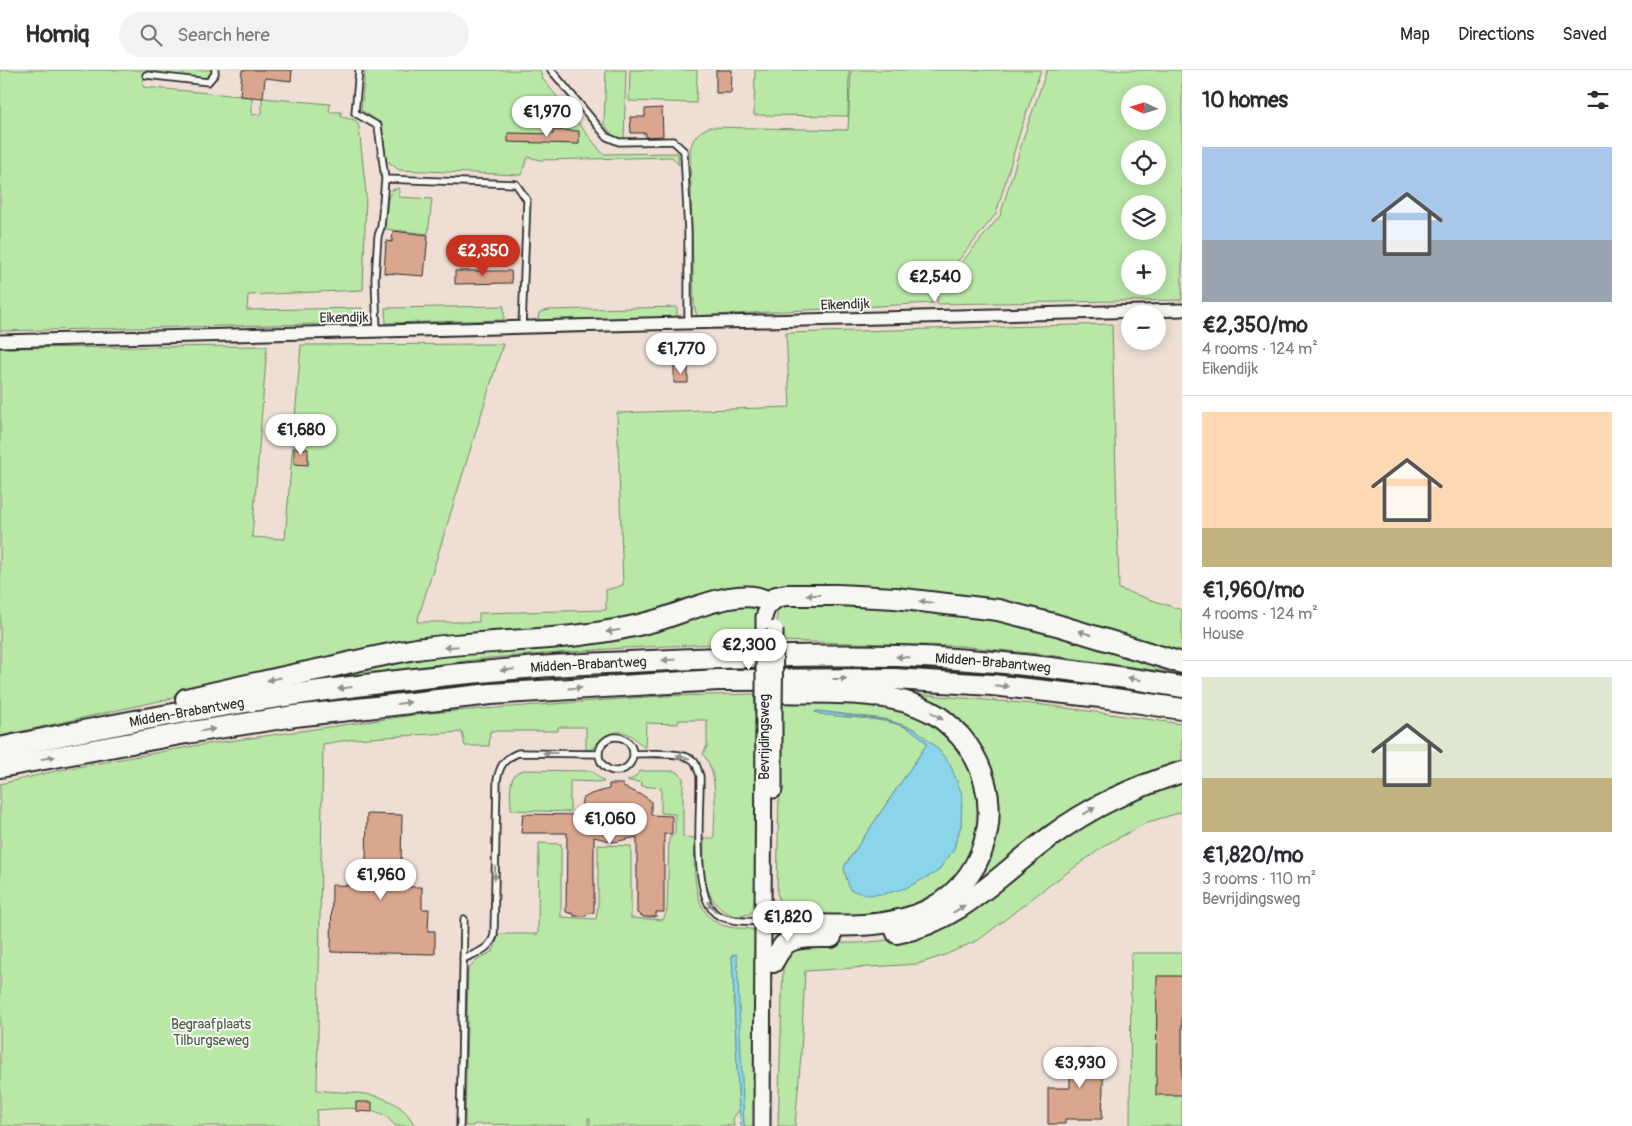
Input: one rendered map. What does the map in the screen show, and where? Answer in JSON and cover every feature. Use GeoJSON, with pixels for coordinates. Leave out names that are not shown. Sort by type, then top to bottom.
{"type":"FeatureCollection","features":[{"type":"Feature","properties":{"kind":"highway"},"geometry":{"type":"LineString","coordinates":[[69,733],[152,707],[285,676],[417,649],[528,640],[617,630],[667,618],[703,604],[751,595],[762,598],[770,603],[776,598],[786,595],[838,595],[895,598],[998,610],[1057,625],[1182,663]]}},
{"type":"Feature","properties":{"kind":"highway","name":"Midden-Brabantweg"},"geometry":{"type":"LineString","coordinates":[[0,748],[69,733],[294,695],[539,666],[783,656],[898,656],[1047,667],[1182,687]]}},
{"type":"Feature","properties":{"kind":"highway","name":"Midden-Brabantweg"},"geometry":{"type":"LineString","coordinates":[[0,767],[186,733],[325,713],[538,690],[718,680],[894,679],[972,684],[1101,697],[1182,709]]}},
{"type":"Feature","properties":{"kind":"highway"},"geometry":{"type":"LineString","coordinates":[[718,680],[756,692],[849,694],[895,699],[929,711],[945,721],[970,749],[982,770],[987,790],[989,812],[987,834],[981,854],[959,888],[930,909],[908,917],[882,923],[831,926],[768,922]]}},
{"type":"Feature","properties":{"kind":"highway"},"geometry":{"type":"LineString","coordinates":[[773,962],[785,944],[799,938],[880,936],[928,925],[964,905],[1050,837],[1082,815],[1104,802],[1145,784],[1182,772]]}},
{"type":"Feature","properties":{"kind":"main road","name":"Bevrijdingsweg"},"geometry":{"type":"LineString","coordinates":[[762,1126],[768,922],[769,629],[774,616],[770,603]]}},
{"type":"Feature","properties":{"kind":"main road","name":"Bevrijdingsweg"},"geometry":{"type":"LineString","coordinates":[[768,922],[773,962],[772,1126]]}},
{"type":"Feature","properties":{"kind":"street","name":"Eikendijk"},"geometry":{"type":"LineString","coordinates":[[0,341],[1182,310]]}},
{"type":"Feature","properties":{"kind":"lane"},"geometry":{"type":"LineString","coordinates":[[146,75],[208,82],[216,70]]}},
{"type":"Feature","properties":{"kind":"lane"},"geometry":{"type":"LineString","coordinates":[[359,70],[355,113],[378,126],[385,179],[374,278],[377,331]]}},
{"type":"Feature","properties":{"kind":"lane"},"geometry":{"type":"LineString","coordinates":[[551,70],[607,136],[619,142],[673,141],[684,151],[688,232],[688,324]]}},
{"type":"Feature","properties":{"kind":"lane"},"geometry":{"type":"LineString","coordinates":[[385,179],[516,184],[527,200],[522,328]]}},
{"type":"Feature","properties":{"kind":"lane"},"geometry":{"type":"LineString","coordinates":[[616,737],[626,740],[633,754],[626,768],[616,771],[606,768],[602,764],[599,754],[602,744],[606,740],[616,737]]}},
{"type":"Feature","properties":{"kind":"lane"},"geometry":{"type":"LineString","coordinates":[[464,959],[487,948],[492,942],[494,935],[497,780],[499,768],[506,758],[518,753],[599,754]]}},
{"type":"Feature","properties":{"kind":"lane"},"geometry":{"type":"LineString","coordinates":[[633,754],[676,755],[688,757],[696,763],[700,776],[700,861],[704,896],[716,913],[724,918],[768,922]]}},
{"type":"Feature","properties":{"kind":"lane"},"geometry":{"type":"LineString","coordinates":[[460,1126],[464,919]]}},
{"type":"Feature","properties":{"kind":"green space"},"geometry":{"type":"Polygon","coordinates":[[[0,70],[211,70],[211,75],[208,78],[144,72],[143,87],[252,97],[252,115],[262,114],[262,98],[330,104],[329,112],[341,112],[341,117],[355,120],[359,127],[366,194],[363,290],[248,295],[247,310],[362,308],[362,323],[0,331],[0,70]]]}},
{"type":"Feature","properties":{"kind":"green space"},"geometry":{"type":"Polygon","coordinates":[[[365,70],[540,70],[542,78],[603,154],[678,153],[679,165],[672,157],[541,160],[528,157],[521,175],[399,170],[386,160],[382,124],[361,110],[365,70]]]}},
{"type":"Feature","properties":{"kind":"green space"},"geometry":{"type":"Polygon","coordinates":[[[606,70],[626,70],[624,141],[614,137],[604,124],[606,70]]]}},
{"type":"Feature","properties":{"kind":"green space"},"geometry":{"type":"Polygon","coordinates":[[[630,70],[697,70],[696,103],[629,101],[630,70]]]}},
{"type":"Feature","properties":{"kind":"green space"},"geometry":{"type":"Polygon","coordinates":[[[755,70],[849,70],[848,116],[754,115],[755,70]]]}},
{"type":"Feature","properties":{"kind":"green space"},"geometry":{"type":"Polygon","coordinates":[[[851,70],[1041,70],[1019,135],[996,214],[934,290],[933,303],[697,316],[694,306],[690,151],[694,139],[709,127],[848,130],[851,70]]]}},
{"type":"Feature","properties":{"kind":"green space"},"geometry":{"type":"Polygon","coordinates":[[[1047,70],[1182,70],[1182,300],[937,304],[938,291],[1000,216],[1024,136],[1047,70]]]}},
{"type":"Feature","properties":{"kind":"green space"},"geometry":{"type":"Polygon","coordinates":[[[399,188],[399,197],[432,199],[428,234],[385,229],[388,198],[392,190],[399,188]]]}},
{"type":"Feature","properties":{"kind":"green space"},"geometry":{"type":"Polygon","coordinates":[[[504,306],[504,320],[386,323],[385,308],[504,306]]]}},
{"type":"Feature","properties":{"kind":"green space"},"geometry":{"type":"Polygon","coordinates":[[[677,307],[677,317],[538,320],[539,313],[548,310],[677,307]]]}},
{"type":"Feature","properties":{"kind":"green space"},"geometry":{"type":"Polygon","coordinates":[[[1112,324],[1119,589],[1182,610],[1182,659],[1072,626],[863,593],[658,615],[250,681],[0,736],[0,348],[267,346],[252,537],[285,539],[301,345],[503,344],[417,622],[479,622],[479,613],[606,610],[606,590],[623,585],[617,413],[790,407],[786,333],[1112,324]]]}},
{"type":"Feature","properties":{"kind":"green space"},"geometry":{"type":"Polygon","coordinates":[[[753,602],[760,610],[759,642],[623,648],[489,658],[271,685],[335,668],[753,602]]]}},
{"type":"Feature","properties":{"kind":"green space"},"geometry":{"type":"Polygon","coordinates":[[[782,602],[966,609],[1182,667],[1182,674],[1049,655],[960,646],[777,641],[777,606],[782,602]]]}},
{"type":"Feature","properties":{"kind":"green space"},"geometry":{"type":"Polygon","coordinates":[[[893,692],[1044,705],[1182,724],[1182,768],[1156,776],[965,900],[905,922],[985,856],[976,747],[893,692]]]}},
{"type":"Feature","properties":{"kind":"green space","name":"Begraafplaats Tilburgseweg"},"geometry":{"type":"Polygon","coordinates":[[[755,694],[755,714],[758,717],[757,909],[740,916],[732,915],[718,906],[708,891],[705,877],[704,838],[714,838],[715,806],[712,772],[703,754],[707,746],[707,720],[679,720],[678,724],[646,723],[645,748],[632,736],[619,732],[608,734],[592,749],[586,750],[586,727],[558,727],[558,731],[490,731],[489,746],[465,746],[462,732],[354,739],[323,744],[317,1090],[359,1093],[385,1099],[407,1113],[415,1126],[396,1126],[386,1116],[377,1112],[351,1108],[317,1110],[316,1126],[0,1126],[0,784],[60,770],[194,746],[428,713],[663,696],[755,694]]]}},
{"type":"Feature","properties":{"kind":"green space"},"geometry":{"type":"Polygon","coordinates":[[[781,695],[894,703],[952,734],[983,789],[976,851],[941,895],[897,915],[795,918],[783,910],[777,893],[781,695]],[[815,712],[826,715],[886,721],[909,729],[919,735],[927,744],[845,865],[937,872],[953,851],[961,825],[950,764],[937,748],[915,729],[884,719],[815,712]]]}},
{"type":"Feature","properties":{"kind":"green space"},"geometry":{"type":"Polygon","coordinates":[[[524,770],[592,771],[604,782],[570,781],[570,812],[511,810],[510,792],[512,780],[518,772],[524,770]]]}},
{"type":"Feature","properties":{"kind":"green space"},"geometry":{"type":"Polygon","coordinates":[[[640,771],[674,771],[683,778],[683,837],[695,838],[695,877],[701,904],[707,914],[716,922],[733,928],[755,931],[758,934],[759,1126],[744,1126],[734,954],[732,955],[739,1110],[733,1119],[734,1126],[590,1126],[590,1118],[588,1118],[588,1126],[474,1124],[473,1126],[465,1126],[468,970],[476,961],[493,951],[499,934],[538,934],[539,843],[561,844],[561,917],[596,919],[598,905],[598,845],[631,846],[631,918],[663,920],[667,911],[669,838],[675,834],[675,814],[661,813],[661,788],[642,786],[641,782],[627,781],[634,778],[640,771]]]}},
{"type":"Feature","properties":{"kind":"green space"},"geometry":{"type":"Polygon","coordinates":[[[1182,778],[1182,812],[1148,822],[1107,844],[1043,890],[980,939],[945,955],[918,964],[805,971],[795,1126],[778,1126],[783,966],[787,956],[793,949],[809,943],[860,943],[898,939],[1084,819],[1182,778]]]}},
{"type":"Feature","properties":{"kind":"green space"},"geometry":{"type":"Polygon","coordinates":[[[1131,953],[1182,953],[1182,1126],[1130,1126],[1131,953]]]}},
{"type":"Feature","properties":{"kind":"water"},"geometry":{"type":"Polygon","coordinates":[[[815,712],[884,720],[915,729],[937,748],[950,764],[962,794],[961,825],[953,851],[937,872],[906,888],[884,894],[868,895],[850,890],[844,870],[845,865],[927,744],[919,735],[909,729],[886,721],[815,712]]]}},
{"type":"Feature","properties":{"kind":"water"},"geometry":{"type":"Polygon","coordinates":[[[736,954],[744,1126],[741,1126],[739,1110],[732,955],[736,954]]]}},
{"type":"Feature","properties":{"kind":"building"},"geometry":{"type":"Polygon","coordinates":[[[242,70],[292,70],[291,81],[265,78],[263,98],[240,96],[242,70]]]}},
{"type":"Feature","properties":{"kind":"building"},"geometry":{"type":"Polygon","coordinates":[[[716,70],[732,70],[731,93],[716,93],[716,70]]]}},
{"type":"Feature","properties":{"kind":"building"},"geometry":{"type":"Polygon","coordinates":[[[662,108],[663,136],[645,137],[646,133],[631,133],[630,117],[645,117],[645,109],[662,108]]]}},
{"type":"Feature","properties":{"kind":"building"},"geometry":{"type":"Polygon","coordinates":[[[553,130],[579,131],[579,144],[508,142],[508,133],[553,134],[553,130]]]}},
{"type":"Feature","properties":{"kind":"building"},"geometry":{"type":"Polygon","coordinates":[[[393,231],[428,235],[424,276],[384,273],[386,241],[392,242],[393,231]]]}},
{"type":"Feature","properties":{"kind":"building"},"geometry":{"type":"Polygon","coordinates":[[[455,271],[511,271],[512,283],[455,284],[455,271]]]}},
{"type":"Feature","properties":{"kind":"building"},"geometry":{"type":"Polygon","coordinates":[[[674,366],[688,366],[688,383],[674,383],[674,366]]]}},
{"type":"Feature","properties":{"kind":"building"},"geometry":{"type":"Polygon","coordinates":[[[294,448],[308,449],[308,465],[294,464],[294,448]]]}},
{"type":"Feature","properties":{"kind":"building"},"geometry":{"type":"Polygon","coordinates":[[[609,784],[623,784],[623,787],[651,801],[651,815],[672,816],[672,834],[664,834],[664,912],[656,912],[656,917],[644,917],[637,913],[637,837],[614,842],[594,837],[594,912],[586,916],[574,916],[574,914],[566,912],[567,833],[521,833],[523,814],[581,815],[582,799],[591,794],[609,789],[609,784]]]}},
{"type":"Feature","properties":{"kind":"building"},"geometry":{"type":"Polygon","coordinates":[[[367,814],[402,815],[401,863],[403,863],[403,887],[422,887],[422,909],[429,909],[428,931],[435,931],[435,954],[331,952],[332,885],[364,886],[367,814]]]}},
{"type":"Feature","properties":{"kind":"building"},"geometry":{"type":"Polygon","coordinates":[[[1157,976],[1182,976],[1182,1095],[1156,1095],[1157,976]]]}},
{"type":"Feature","properties":{"kind":"building"},"geometry":{"type":"Polygon","coordinates":[[[1070,1049],[1104,1050],[1102,1119],[1065,1119],[1065,1124],[1048,1124],[1048,1088],[1070,1088],[1070,1049]]]}},
{"type":"Feature","properties":{"kind":"building"},"geometry":{"type":"Polygon","coordinates":[[[356,1102],[372,1102],[372,1112],[356,1111],[356,1102]]]}}]}
